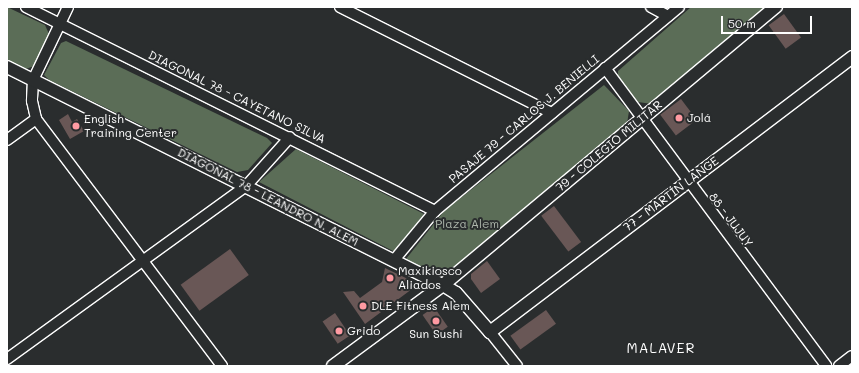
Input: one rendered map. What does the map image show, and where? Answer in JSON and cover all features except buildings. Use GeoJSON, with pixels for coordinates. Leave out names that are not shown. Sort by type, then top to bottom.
{"type":"FeatureCollection","features":[{"type":"Feature","properties":{"kind":"street","name":"DIAGONAL 78 - CAYETANO SILVA"},"geometry":{"type":"LineString","coordinates":[[26,7],[290,137],[435,211]]}},
{"type":"Feature","properties":{"kind":"street"},"geometry":{"type":"LineString","coordinates":[[68,7],[57,23],[34,80],[32,101],[36,119],[142,262],[222,366]]}},
{"type":"Feature","properties":{"kind":"street"},"geometry":{"type":"LineString","coordinates":[[340,7],[552,113]]}},
{"type":"Feature","properties":{"kind":"street"},"geometry":{"type":"LineString","coordinates":[[651,7],[668,16]]}},
{"type":"Feature","properties":{"kind":"street","name":"PASAJE 79 - CARLOS J. BENIELLI"},"geometry":{"type":"LineString","coordinates":[[394,260],[435,211],[604,68],[679,7]]}},
{"type":"Feature","properties":{"kind":"street","name":"79 - COLEGIO MILITAR"},"geometry":{"type":"LineString","coordinates":[[333,366],[443,285],[776,7]]}},
{"type":"Feature","properties":{"kind":"street","name":"77 - MARTÍN LANGE"},"geometry":{"type":"LineString","coordinates":[[490,332],[852,57]]}},
{"type":"Feature","properties":{"kind":"street","name":"DIAGONAL 78 - LEANDRO N. ALEM"},"geometry":{"type":"LineString","coordinates":[[7,67],[247,185],[443,285],[456,293],[490,332]]}},
{"type":"Feature","properties":{"kind":"street","name":"88 - JUJUY"},"geometry":{"type":"LineString","coordinates":[[604,68],[644,118],[686,183],[826,366]]}},
{"type":"Feature","properties":{"kind":"street"},"geometry":{"type":"LineString","coordinates":[[7,140],[36,119]]}},
{"type":"Feature","properties":{"kind":"street"},"geometry":{"type":"LineString","coordinates":[[7,359],[247,185],[290,137]]}},
{"type":"Feature","properties":{"kind":"street"},"geometry":{"type":"LineString","coordinates":[[490,332],[516,366]]}},
{"type":"Feature","properties":{"kind":"street"},"geometry":{"type":"LineString","coordinates":[[839,366],[852,356]]}},
{"type":"Feature","properties":{"kind":"green space"},"geometry":{"type":"Polygon","coordinates":[[[7,7],[45,25],[49,34],[34,66],[26,69],[7,60],[7,7]]]}},
{"type":"Feature","properties":{"kind":"green space"},"geometry":{"type":"Polygon","coordinates":[[[691,7],[768,7],[652,104],[638,102],[618,77],[618,71],[691,7]]]}},
{"type":"Feature","properties":{"kind":"green space"},"geometry":{"type":"Polygon","coordinates":[[[66,41],[267,138],[272,143],[248,170],[237,172],[49,80],[44,75],[61,43],[66,41]]]}},
{"type":"Feature","properties":{"kind":"green space","name":"Plaza Alem"},"geometry":{"type":"Polygon","coordinates":[[[604,85],[629,111],[627,124],[446,274],[438,276],[406,259],[444,211],[604,85]]]}},
{"type":"Feature","properties":{"kind":"green space","name":"Plaza Alem"},"geometry":{"type":"Polygon","coordinates":[[[296,149],[424,214],[395,252],[259,182],[296,149]]]}},
{"type":"Feature","properties":{"kind":"place","name":"Jolá"},"geometry":{"type":"Point","coordinates":[679,118]}},
{"type":"Feature","properties":{"kind":"place","name":"English Training Center"},"geometry":{"type":"Point","coordinates":[76,126]}},
{"type":"Feature","properties":{"kind":"place","name":"Maxikiosco Aliados"},"geometry":{"type":"Point","coordinates":[390,278]}},
{"type":"Feature","properties":{"kind":"place","name":"DLE Fitness Alem"},"geometry":{"type":"Point","coordinates":[363,306]}},
{"type":"Feature","properties":{"kind":"place","name":"Sun Sushi"},"geometry":{"type":"Point","coordinates":[436,321]}},
{"type":"Feature","properties":{"kind":"place","name":"Grido"},"geometry":{"type":"Point","coordinates":[339,331]}},
{"type":"Feature","properties":{"kind":"district","name":"MALAVER"},"geometry":{"type":"Point","coordinates":[661,348]}}]}
